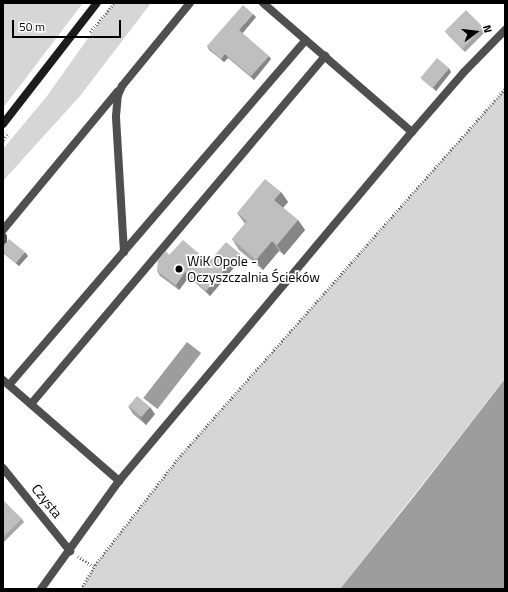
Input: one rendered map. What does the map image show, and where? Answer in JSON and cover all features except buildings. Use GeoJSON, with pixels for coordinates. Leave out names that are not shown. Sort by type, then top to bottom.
{"type":"FeatureCollection","features":[{"type":"Feature","properties":{"kind":"main road"},"geometry":{"type":"LineString","coordinates":[[3,124],[97,3]]}},
{"type":"Feature","properties":{"kind":"street"},"geometry":{"type":"LineString","coordinates":[[3,230],[190,3]]}},
{"type":"Feature","properties":{"kind":"street"},"geometry":{"type":"LineString","coordinates":[[263,3],[412,132]]}},
{"type":"Feature","properties":{"kind":"street"},"geometry":{"type":"LineString","coordinates":[[40,589],[70,551],[119,481],[412,132],[469,67],[505,30]]}},
{"type":"Feature","properties":{"kind":"street"},"geometry":{"type":"LineString","coordinates":[[119,481],[6,383],[124,252],[306,40]]}},
{"type":"Feature","properties":{"kind":"street"},"geometry":{"type":"LineString","coordinates":[[30,404],[325,56]]}},
{"type":"Feature","properties":{"kind":"street"},"geometry":{"type":"LineString","coordinates":[[122,86],[118,95],[116,116],[124,252]]}},
{"type":"Feature","properties":{"kind":"street"},"geometry":{"type":"LineString","coordinates":[[3,237],[3,243]]}},
{"type":"Feature","properties":{"kind":"street","name":"Czysta"},"geometry":{"type":"LineString","coordinates":[[3,468],[70,551]]}},
{"type":"Feature","properties":{"kind":"path"},"geometry":{"type":"LineString","coordinates":[[81,589],[94,568],[180,456],[505,89]]}},
{"type":"Feature","properties":{"kind":"path"},"geometry":{"type":"LineString","coordinates":[[70,551],[94,568]]}},
{"type":"Feature","properties":{"kind":"shaded area"},"geometry":{"type":"Polygon","coordinates":[[[3,3],[83,3],[3,108],[3,3]]]}},
{"type":"Feature","properties":{"kind":"shaded area"},"geometry":{"type":"Polygon","coordinates":[[[113,3],[151,3],[80,96],[3,181],[3,149],[47,96],[113,3]]]}},
{"type":"Feature","properties":{"kind":"shaded area"},"geometry":{"type":"Polygon","coordinates":[[[505,89],[505,379],[340,589],[81,589],[95,565],[180,456],[505,89]]]}},
{"type":"Feature","properties":{"kind":"shaded area"},"geometry":{"type":"Polygon","coordinates":[[[187,342],[201,353],[157,409],[143,398],[187,342]]]}},
{"type":"Feature","properties":{"kind":"shaded area"},"geometry":{"type":"Polygon","coordinates":[[[505,379],[505,589],[340,589],[415,495],[505,379]]]}},
{"type":"Feature","properties":{"kind":"place","name":"WiK Opole - Oczyszczalnia Ścieków"},"geometry":{"type":"Point","coordinates":[179,269]}}]}
